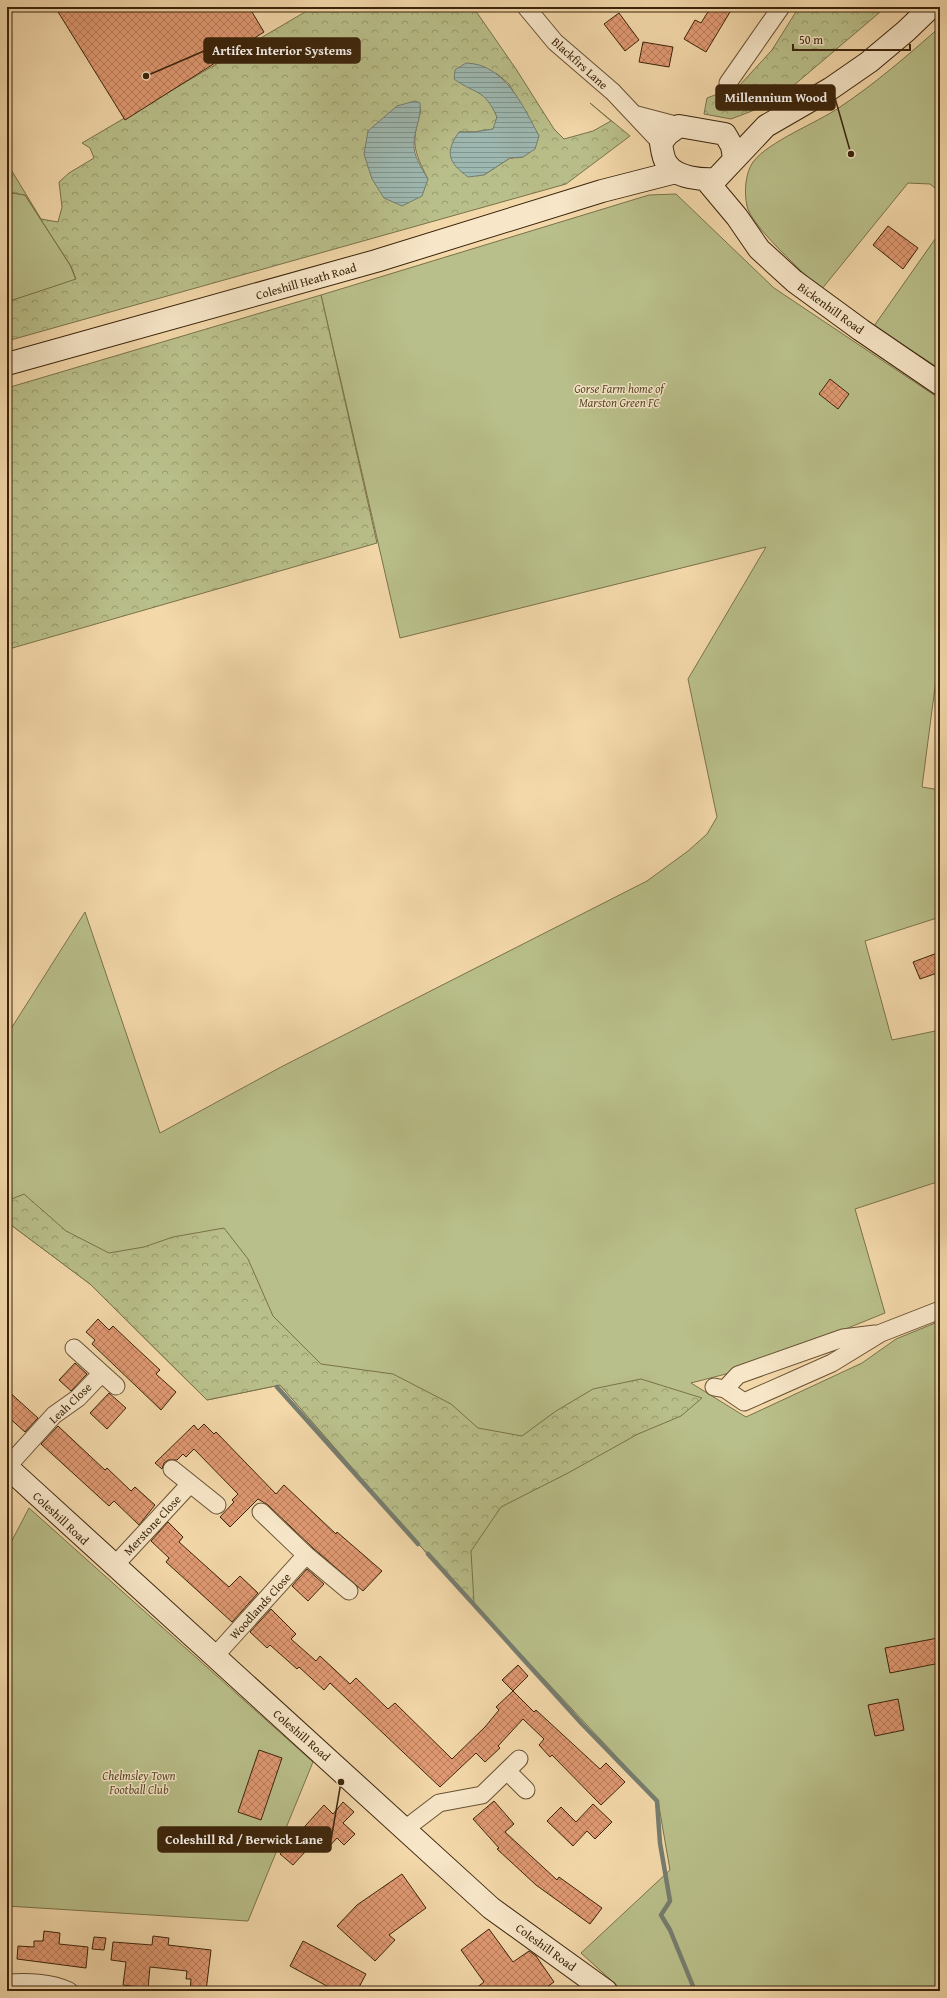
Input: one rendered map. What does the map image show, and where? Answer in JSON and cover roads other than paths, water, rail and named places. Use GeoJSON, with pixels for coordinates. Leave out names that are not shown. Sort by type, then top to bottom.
{"type":"FeatureCollection","features":[{"type":"Feature","properties":{"kind":"street","name":"Blackfirs Lane"},"geometry":{"type":"LineString","coordinates":[[526,7],[555,42],[637,115],[662,148]]}},
{"type":"Feature","properties":{"kind":"street"},"geometry":{"type":"LineString","coordinates":[[728,83],[761,44],[780,7]]}},
{"type":"Feature","properties":{"kind":"street"},"geometry":{"type":"LineString","coordinates":[[766,126],[725,134],[679,126],[668,134],[662,148],[667,164],[676,172],[706,180],[716,179],[766,126],[830,89],[869,62],[906,31],[931,7]]}},
{"type":"Feature","properties":{"kind":"street","name":"Blackfirs Lane"},"geometry":{"type":"LineString","coordinates":[[637,115],[679,126]]}},
{"type":"Feature","properties":{"kind":"street"},"geometry":{"type":"LineString","coordinates":[[725,134],[732,146],[730,164]]}},
{"type":"Feature","properties":{"kind":"street","name":"Coleshill Heath Road"},"geometry":{"type":"LineString","coordinates":[[602,191],[662,148]]}},
{"type":"Feature","properties":{"kind":"street","name":"Bickenhill Road"},"geometry":{"type":"LineString","coordinates":[[730,164],[737,217]]}},
{"type":"Feature","properties":{"kind":"street","name":"Coleshill Heath Road"},"geometry":{"type":"LineString","coordinates":[[7,364],[376,261],[602,191],[676,172]]}},
{"type":"Feature","properties":{"kind":"street","name":"Bickenhill Road"},"geometry":{"type":"LineString","coordinates":[[706,180],[737,217],[759,249],[794,281],[861,330],[940,384]]}},
{"type":"Feature","properties":{"kind":"street"},"geometry":{"type":"LineString","coordinates":[[881,1333],[844,1338],[738,1375],[720,1388],[744,1402],[832,1363],[881,1333],[940,1310]]}},
{"type":"Feature","properties":{"kind":"street","name":"Leah Close"},"geometry":{"type":"LineString","coordinates":[[74,1348],[116,1386]]}},
{"type":"Feature","properties":{"kind":"street","name":"Leah Close"},"geometry":{"type":"LineString","coordinates":[[7,1467],[54,1415],[78,1398],[101,1374]]}},
{"type":"Feature","properties":{"kind":"street","name":"Coleshill Road"},"geometry":{"type":"LineString","coordinates":[[7,1467],[491,1908],[606,1991]]}},
{"type":"Feature","properties":{"kind":"street","name":"Merstone Close"},"geometry":{"type":"LineString","coordinates":[[172,1469],[217,1505]]}},
{"type":"Feature","properties":{"kind":"street","name":"Merstone Close"},"geometry":{"type":"LineString","coordinates":[[114,1566],[190,1484]]}},
{"type":"Feature","properties":{"kind":"street"},"geometry":{"type":"LineString","coordinates":[[261,1512],[306,1555],[349,1592]]}},
{"type":"Feature","properties":{"kind":"street","name":"Woodlands Close"},"geometry":{"type":"LineString","coordinates":[[214,1657],[306,1555]]}},
{"type":"Feature","properties":{"kind":"street"},"geometry":{"type":"LineString","coordinates":[[405,1829],[439,1803],[482,1795],[520,1759]]}},
{"type":"Feature","properties":{"kind":"street"},"geometry":{"type":"LineString","coordinates":[[507,1771],[526,1790]]}},
{"type":"Feature","properties":{"kind":"street"},"geometry":{"type":"LineString","coordinates":[[7,1983],[33,1982],[60,1987],[69,1991]]}},
{"type":"Feature","properties":{"kind":"water"},"geometry":{"type":"Polygon","coordinates":[[[466,63],[480,65],[492,71],[502,79],[519,100],[539,136],[535,149],[523,157],[510,158],[484,175],[468,177],[456,167],[451,157],[451,146],[454,139],[459,132],[474,132],[493,129],[497,117],[488,101],[483,96],[454,79],[455,70],[466,63]]]}},
{"type":"Feature","properties":{"kind":"water"},"geometry":{"type":"Polygon","coordinates":[[[415,101],[420,103],[420,108],[414,139],[414,148],[418,162],[428,179],[422,196],[402,206],[384,198],[372,179],[364,154],[368,131],[397,106],[415,101]]]}},
{"type":"Feature","properties":{"kind":"waterway"},"geometry":{"type":"LineString","coordinates":[[277,1387],[418,1544]]}},
{"type":"Feature","properties":{"kind":"waterway"},"geometry":{"type":"LineString","coordinates":[[428,1554],[582,1724],[657,1801],[660,1843],[670,1901],[661,1915],[670,1930],[695,1991]]}},
{"type":"Feature","properties":{"kind":"place","name":"Artifex Interior Systems"},"geometry":{"type":"Point","coordinates":[146,76]}},
{"type":"Feature","properties":{"kind":"place","name":"Millennium Wood"},"geometry":{"type":"Point","coordinates":[851,154]}},
{"type":"Feature","properties":{"kind":"place","name":"Coleshill Rd / Berwick Lane"},"geometry":{"type":"Point","coordinates":[341,1782]}},
{"type":"Feature","properties":{"kind":"park label","name":"Gorse Farm home of Marston Green FC"},"geometry":{"type":"Point","coordinates":[619,395]}},
{"type":"Feature","properties":{"kind":"park label","name":"Chelmsley Town Football Club"},"geometry":{"type":"Point","coordinates":[139,1782]}}]}
